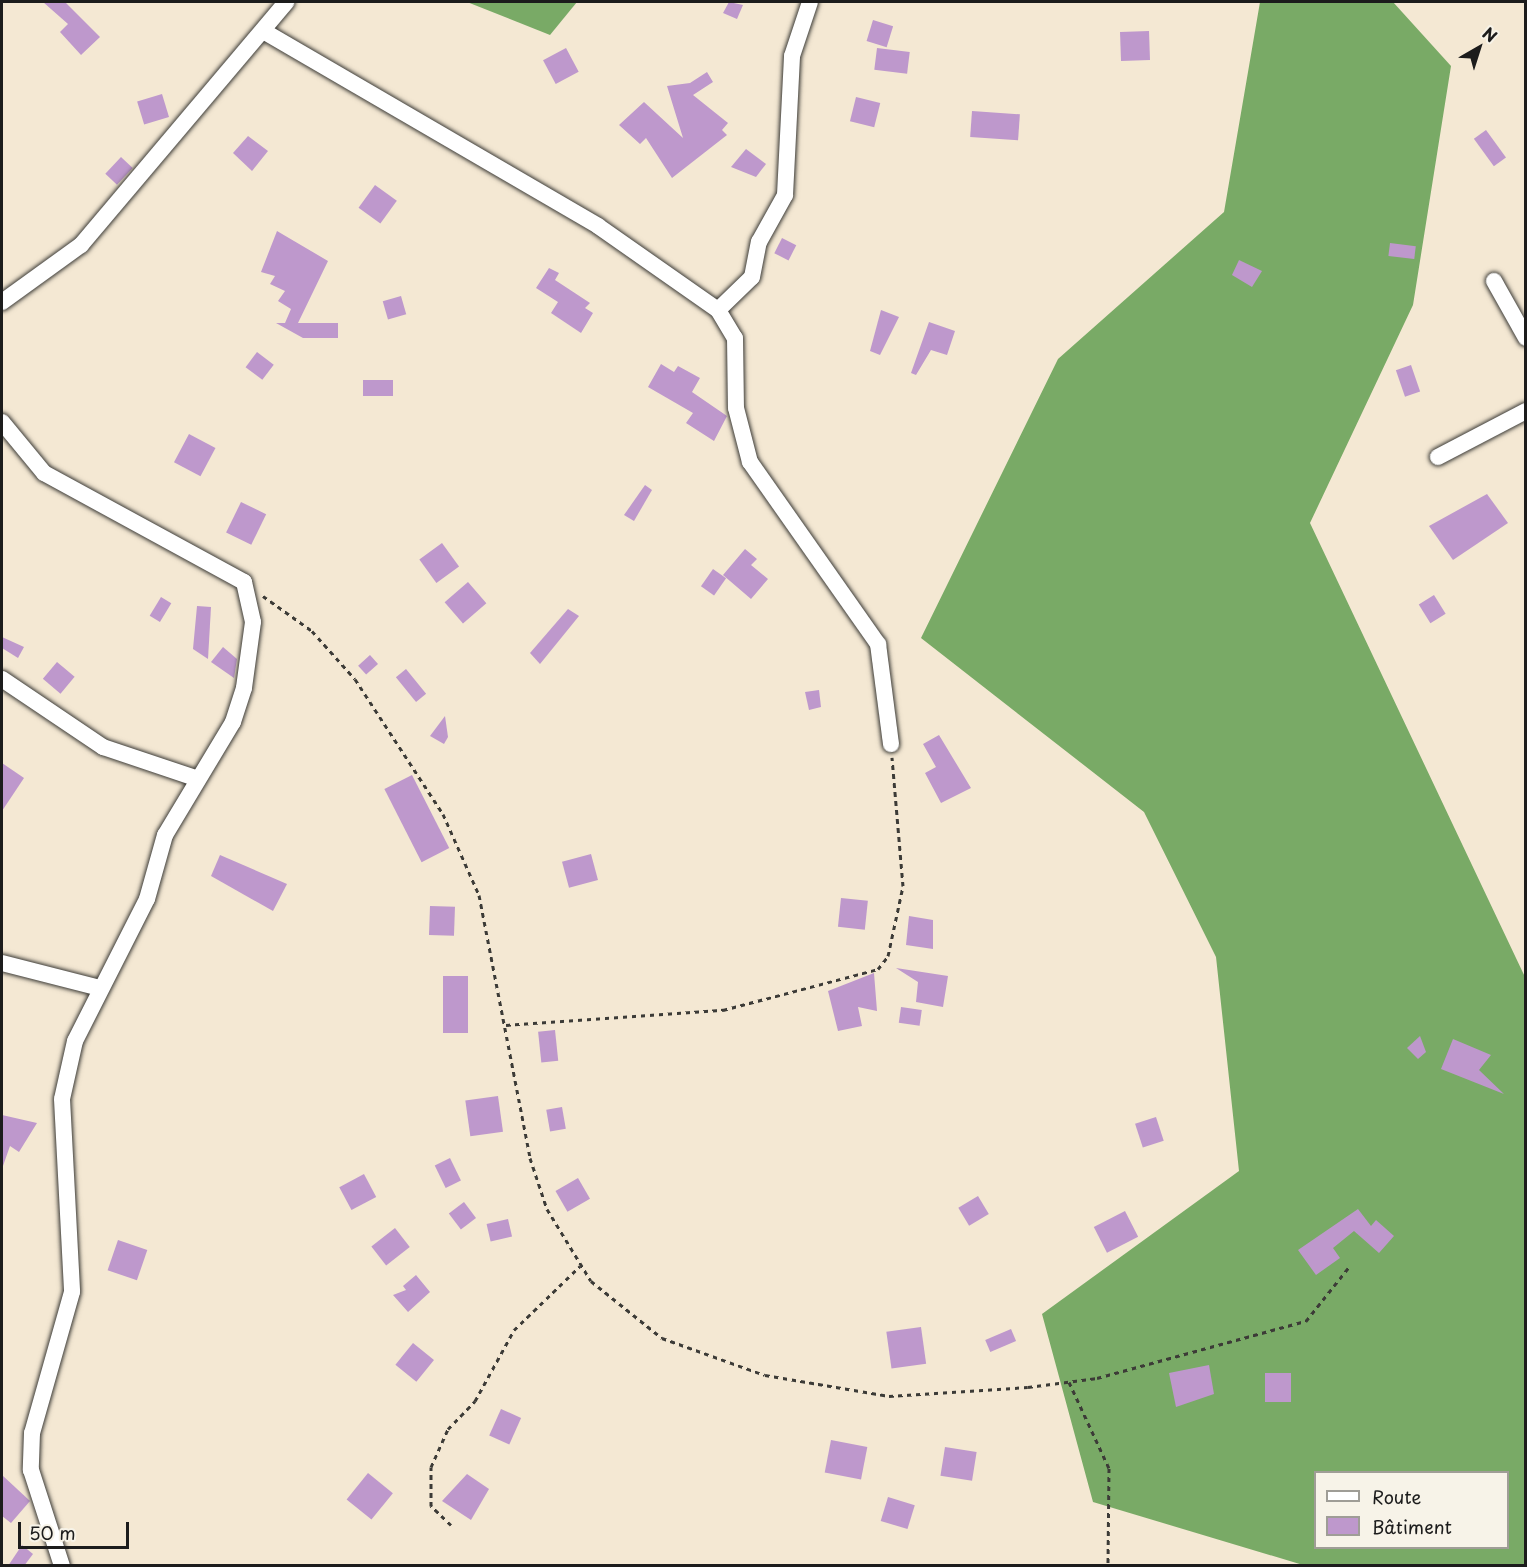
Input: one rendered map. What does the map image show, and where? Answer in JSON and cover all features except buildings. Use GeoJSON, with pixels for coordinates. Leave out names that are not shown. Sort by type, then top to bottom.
{"type":"FeatureCollection","features":[{"type":"Feature","properties":{"kind":"street"},"geometry":{"type":"LineString","coordinates":[[2,302],[81,245],[265,32],[286,2]]}},
{"type":"Feature","properties":{"kind":"street"},"geometry":{"type":"LineString","coordinates":[[718,310],[752,277],[759,242],[785,195],[792,56],[810,2]]}},
{"type":"Feature","properties":{"kind":"street"},"geometry":{"type":"LineString","coordinates":[[265,32],[598,226],[718,310],[735,338],[736,408],[750,462],[878,644],[891,744]]}},
{"type":"Feature","properties":{"kind":"street"},"geometry":{"type":"LineString","coordinates":[[1494,281],[1526,338]]}},
{"type":"Feature","properties":{"kind":"street"},"geometry":{"type":"LineString","coordinates":[[1438,457],[1526,411]]}},
{"type":"Feature","properties":{"kind":"street"},"geometry":{"type":"LineString","coordinates":[[2,422],[44,473],[244,582],[253,621],[244,688],[233,722],[195,778],[165,835],[147,899],[75,1041],[62,1099],[72,1292],[32,1433],[31,1470],[62,1566]]}},
{"type":"Feature","properties":{"kind":"street"},"geometry":{"type":"LineString","coordinates":[[2,679],[103,747],[195,778]]}},
{"type":"Feature","properties":{"kind":"street"},"geometry":{"type":"LineString","coordinates":[[2,963],[100,988]]}},
{"type":"Feature","properties":{"kind":"path"},"geometry":{"type":"LineString","coordinates":[[244,582],[312,631],[355,679],[443,814],[479,895],[530,1158],[547,1209],[580,1266],[627,1314],[662,1338],[765,1375],[889,1396],[1069,1382],[1306,1321],[1349,1267]]}},
{"type":"Feature","properties":{"kind":"path"},"geometry":{"type":"LineString","coordinates":[[506,1025],[723,1010],[878,969],[888,956],[903,886],[891,744]]}},
{"type":"Feature","properties":{"kind":"path"},"geometry":{"type":"LineString","coordinates":[[451,1526],[431,1506],[430,1467],[448,1429],[476,1401],[514,1330],[580,1266]]}},
{"type":"Feature","properties":{"kind":"path"},"geometry":{"type":"LineString","coordinates":[[1069,1382],[1109,1468],[1108,1566]]}},
{"type":"Feature","properties":{"kind":"green space"},"geometry":{"type":"Polygon","coordinates":[[[467,2],[577,2],[550,35],[467,2]]]}},
{"type":"Feature","properties":{"kind":"green space"},"geometry":{"type":"Polygon","coordinates":[[[1260,2],[1393,2],[1451,66],[1413,305],[1310,523],[1525,977],[1525,1565],[1303,1565],[1093,1502],[1042,1314],[1239,1171],[1216,957],[1144,812],[921,638],[1058,359],[1224,212],[1260,2]]]}}]}
